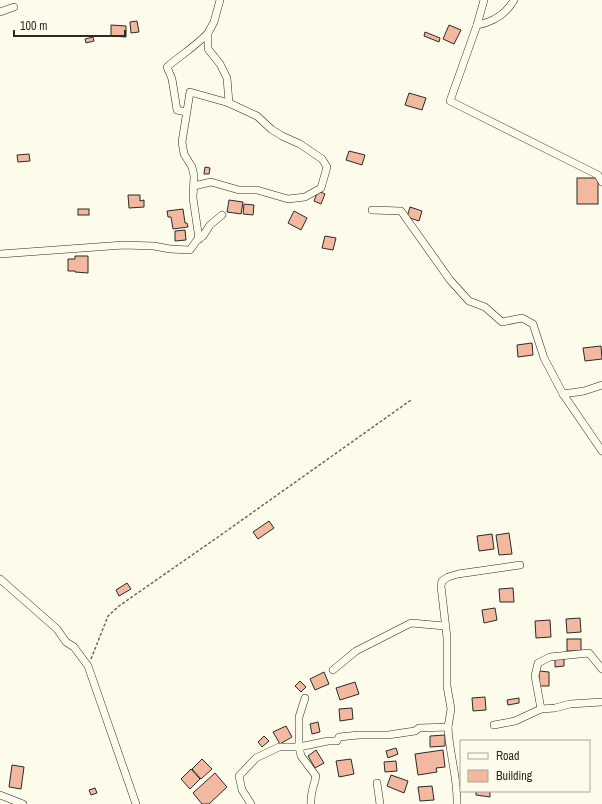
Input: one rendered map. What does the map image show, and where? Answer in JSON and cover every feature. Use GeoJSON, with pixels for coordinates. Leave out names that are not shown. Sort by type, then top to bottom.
{"type":"FeatureCollection","features":[{"type":"Feature","properties":{"kind":"street"},"geometry":{"type":"LineString","coordinates":[[186,112],[177,110],[172,79],[167,67],[198,43],[208,33],[214,22],[220,0]]}},
{"type":"Feature","properties":{"kind":"street"},"geometry":{"type":"LineString","coordinates":[[484,0],[477,25],[450,101],[598,175],[602,182]]}},
{"type":"Feature","properties":{"kind":"street"},"geometry":{"type":"LineString","coordinates":[[477,25],[488,23],[508,10],[514,0]]}},
{"type":"Feature","properties":{"kind":"street"},"geometry":{"type":"LineString","coordinates":[[0,12],[14,7]]}},
{"type":"Feature","properties":{"kind":"street"},"geometry":{"type":"LineString","coordinates":[[208,33],[208,49],[220,64],[227,78],[229,103]]}},
{"type":"Feature","properties":{"kind":"street"},"geometry":{"type":"LineString","coordinates":[[194,186],[211,182],[239,190],[257,190],[288,199],[305,197],[321,188],[327,167],[322,159],[300,144],[271,129],[257,116],[229,103],[190,92],[182,142],[184,154],[192,167],[194,176],[193,198],[198,239]]}},
{"type":"Feature","properties":{"kind":"street"},"geometry":{"type":"LineString","coordinates":[[372,210],[401,211],[450,280],[469,301],[485,307],[502,322],[522,318],[533,324],[544,358],[563,394],[602,451]]}},
{"type":"Feature","properties":{"kind":"street"},"geometry":{"type":"LineString","coordinates":[[0,254],[124,245],[154,246],[170,249],[190,250],[198,239],[203,236],[210,225],[222,215]]}},
{"type":"Feature","properties":{"kind":"street"},"geometry":{"type":"LineString","coordinates":[[563,394],[584,391],[602,385]]}},
{"type":"Feature","properties":{"kind":"street"},"geometry":{"type":"LineString","coordinates":[[457,804],[458,788],[448,742],[448,727],[451,708],[446,672],[447,638],[440,586],[442,581],[448,577],[458,574],[520,565]]}},
{"type":"Feature","properties":{"kind":"street"},"geometry":{"type":"LineString","coordinates":[[0,579],[57,629],[66,642],[74,647],[88,666],[136,804]]}},
{"type":"Feature","properties":{"kind":"street"},"geometry":{"type":"LineString","coordinates":[[333,670],[356,651],[411,623],[445,626]]}},
{"type":"Feature","properties":{"kind":"street"},"geometry":{"type":"LineString","coordinates":[[541,709],[535,676],[538,663],[550,657],[589,653],[602,669]]}},
{"type":"Feature","properties":{"kind":"street"},"geometry":{"type":"LineString","coordinates":[[305,698],[299,717],[299,747],[301,756],[316,776],[310,795],[311,804]]}},
{"type":"Feature","properties":{"kind":"street"},"geometry":{"type":"LineString","coordinates":[[494,725],[515,721],[541,709],[555,708],[570,704],[602,702]]}},
{"type":"Feature","properties":{"kind":"street"},"geometry":{"type":"LineString","coordinates":[[251,804],[242,790],[239,776],[256,758],[279,747],[299,747],[328,741],[337,741],[339,737],[388,735],[415,731],[419,728],[448,727]]}},
{"type":"Feature","properties":{"kind":"street"},"geometry":{"type":"LineString","coordinates":[[377,783],[380,804]]}},
{"type":"Feature","properties":{"kind":"street"},"geometry":{"type":"LineString","coordinates":[[0,795],[22,804]]}},
{"type":"Feature","properties":{"kind":"path"},"geometry":{"type":"LineString","coordinates":[[88,666],[108,616],[119,606],[410,400]]}},
{"type":"Feature","properties":{"kind":"building"},"geometry":{"type":"Polygon","coordinates":[[[137,21],[139,32],[131,33],[130,22],[137,21]]]}},
{"type":"Feature","properties":{"kind":"building"},"geometry":{"type":"Polygon","coordinates":[[[111,25],[126,26],[126,37],[111,36],[111,25]]]}},
{"type":"Feature","properties":{"kind":"building"},"geometry":{"type":"Polygon","coordinates":[[[449,25],[461,30],[454,44],[443,39],[449,25]]]}},
{"type":"Feature","properties":{"kind":"building"},"geometry":{"type":"Polygon","coordinates":[[[425,32],[440,38],[439,42],[424,36],[425,32]]]}},
{"type":"Feature","properties":{"kind":"building"},"geometry":{"type":"Polygon","coordinates":[[[93,37],[94,41],[86,43],[85,39],[93,37]]]}},
{"type":"Feature","properties":{"kind":"building"},"geometry":{"type":"Polygon","coordinates":[[[409,93],[426,98],[422,110],[405,105],[409,93]]]}},
{"type":"Feature","properties":{"kind":"building"},"geometry":{"type":"Polygon","coordinates":[[[349,151],[365,155],[362,165],[346,160],[349,151]]]}},
{"type":"Feature","properties":{"kind":"building"},"geometry":{"type":"Polygon","coordinates":[[[29,154],[30,161],[18,162],[17,155],[29,154]]]}},
{"type":"Feature","properties":{"kind":"building"},"geometry":{"type":"Polygon","coordinates":[[[205,167],[210,168],[209,174],[204,174],[205,167]]]}},
{"type":"Feature","properties":{"kind":"building"},"geometry":{"type":"Polygon","coordinates":[[[577,178],[598,178],[598,204],[577,204],[577,178]]]}},
{"type":"Feature","properties":{"kind":"building"},"geometry":{"type":"Polygon","coordinates":[[[318,191],[325,194],[321,204],[314,201],[318,191]]]}},
{"type":"Feature","properties":{"kind":"building"},"geometry":{"type":"Polygon","coordinates":[[[128,195],[140,195],[140,201],[144,200],[144,207],[129,208],[128,195]]]}},
{"type":"Feature","properties":{"kind":"building"},"geometry":{"type":"Polygon","coordinates":[[[229,200],[243,202],[241,214],[227,212],[229,200]]]}},
{"type":"Feature","properties":{"kind":"building"},"geometry":{"type":"Polygon","coordinates":[[[244,204],[254,205],[253,215],[243,214],[244,204]]]}},
{"type":"Feature","properties":{"kind":"building"},"geometry":{"type":"Polygon","coordinates":[[[410,207],[422,211],[419,221],[407,217],[410,207]]]}},
{"type":"Feature","properties":{"kind":"building"},"geometry":{"type":"Polygon","coordinates":[[[78,209],[89,209],[89,215],[78,215],[78,209]]]}},
{"type":"Feature","properties":{"kind":"building"},"geometry":{"type":"Polygon","coordinates":[[[183,209],[185,223],[187,223],[188,227],[173,229],[171,217],[168,217],[167,211],[183,209]]]}},
{"type":"Feature","properties":{"kind":"building"},"geometry":{"type":"Polygon","coordinates":[[[294,211],[307,218],[301,230],[288,223],[294,211]]]}},
{"type":"Feature","properties":{"kind":"building"},"geometry":{"type":"Polygon","coordinates":[[[185,230],[186,240],[175,241],[175,231],[185,230]]]}},
{"type":"Feature","properties":{"kind":"building"},"geometry":{"type":"Polygon","coordinates":[[[325,236],[336,238],[333,250],[322,248],[325,236]]]}},
{"type":"Feature","properties":{"kind":"building"},"geometry":{"type":"Polygon","coordinates":[[[75,256],[88,256],[88,273],[68,271],[68,259],[75,259],[75,256]]]}},
{"type":"Feature","properties":{"kind":"building"},"geometry":{"type":"Polygon","coordinates":[[[532,343],[533,355],[518,357],[517,345],[532,343]]]}},
{"type":"Feature","properties":{"kind":"building"},"geometry":{"type":"Polygon","coordinates":[[[601,346],[602,359],[585,361],[583,348],[601,346]]]}},
{"type":"Feature","properties":{"kind":"building"},"geometry":{"type":"Polygon","coordinates":[[[269,521],[274,528],[258,539],[253,532],[269,521]]]}},
{"type":"Feature","properties":{"kind":"building"},"geometry":{"type":"Polygon","coordinates":[[[509,533],[512,554],[499,555],[496,535],[509,533]]]}},
{"type":"Feature","properties":{"kind":"building"},"geometry":{"type":"Polygon","coordinates":[[[492,534],[494,549],[479,551],[477,536],[492,534]]]}},
{"type":"Feature","properties":{"kind":"building"},"geometry":{"type":"Polygon","coordinates":[[[127,583],[131,589],[119,596],[116,590],[127,583]]]}},
{"type":"Feature","properties":{"kind":"building"},"geometry":{"type":"Polygon","coordinates":[[[513,588],[514,602],[500,602],[499,589],[513,588]]]}},
{"type":"Feature","properties":{"kind":"building"},"geometry":{"type":"Polygon","coordinates":[[[495,608],[497,620],[484,623],[482,610],[495,608]]]}},
{"type":"Feature","properties":{"kind":"building"},"geometry":{"type":"Polygon","coordinates":[[[580,618],[581,632],[567,633],[566,619],[580,618]]]}},
{"type":"Feature","properties":{"kind":"building"},"geometry":{"type":"Polygon","coordinates":[[[550,620],[551,637],[536,638],[535,621],[550,620]]]}},
{"type":"Feature","properties":{"kind":"building"},"geometry":{"type":"Polygon","coordinates":[[[567,639],[581,639],[581,651],[567,651],[567,639]]]}},
{"type":"Feature","properties":{"kind":"building"},"geometry":{"type":"Polygon","coordinates":[[[555,657],[564,657],[564,666],[555,667],[555,657]]]}},
{"type":"Feature","properties":{"kind":"building"},"geometry":{"type":"Polygon","coordinates":[[[539,671],[549,672],[549,686],[539,686],[539,671]]]}},
{"type":"Feature","properties":{"kind":"building"},"geometry":{"type":"Polygon","coordinates":[[[324,672],[329,684],[315,690],[310,679],[324,672]]]}},
{"type":"Feature","properties":{"kind":"building"},"geometry":{"type":"Polygon","coordinates":[[[300,681],[306,687],[301,692],[295,686],[300,681]]]}},
{"type":"Feature","properties":{"kind":"building"},"geometry":{"type":"Polygon","coordinates":[[[355,682],[359,694],[340,700],[336,688],[355,682]]]}},
{"type":"Feature","properties":{"kind":"building"},"geometry":{"type":"Polygon","coordinates":[[[485,697],[486,710],[473,711],[472,698],[485,697]]]}},
{"type":"Feature","properties":{"kind":"building"},"geometry":{"type":"Polygon","coordinates":[[[519,698],[519,703],[508,705],[507,700],[519,698]]]}},
{"type":"Feature","properties":{"kind":"building"},"geometry":{"type":"Polygon","coordinates":[[[352,708],[353,719],[340,721],[339,709],[352,708]]]}},
{"type":"Feature","properties":{"kind":"building"},"geometry":{"type":"Polygon","coordinates":[[[318,722],[320,732],[312,734],[310,724],[318,722]]]}},
{"type":"Feature","properties":{"kind":"building"},"geometry":{"type":"Polygon","coordinates":[[[286,726],[292,737],[280,744],[273,732],[286,726]]]}},
{"type":"Feature","properties":{"kind":"building"},"geometry":{"type":"Polygon","coordinates":[[[445,735],[445,746],[430,747],[430,736],[445,735]]]}},
{"type":"Feature","properties":{"kind":"building"},"geometry":{"type":"Polygon","coordinates":[[[264,736],[269,741],[262,747],[258,742],[264,736]]]}},
{"type":"Feature","properties":{"kind":"building"},"geometry":{"type":"Polygon","coordinates":[[[396,748],[398,754],[388,758],[386,751],[396,748]]]}},
{"type":"Feature","properties":{"kind":"building"},"geometry":{"type":"Polygon","coordinates":[[[316,750],[324,763],[315,768],[308,756],[316,750]]]}},
{"type":"Feature","properties":{"kind":"building"},"geometry":{"type":"Polygon","coordinates":[[[443,750],[445,767],[436,768],[437,772],[418,775],[415,754],[443,750]]]}},
{"type":"Feature","properties":{"kind":"building"},"geometry":{"type":"Polygon","coordinates":[[[202,759],[212,769],[201,779],[192,769],[202,759]]]}},
{"type":"Feature","properties":{"kind":"building"},"geometry":{"type":"Polygon","coordinates":[[[351,759],[354,774],[339,777],[336,761],[351,759]]]}},
{"type":"Feature","properties":{"kind":"building"},"geometry":{"type":"Polygon","coordinates":[[[396,761],[397,771],[385,772],[384,762],[396,761]]]}},
{"type":"Feature","properties":{"kind":"building"},"geometry":{"type":"Polygon","coordinates":[[[12,765],[24,767],[21,789],[9,787],[12,765]]]}},
{"type":"Feature","properties":{"kind":"building"},"geometry":{"type":"Polygon","coordinates":[[[191,769],[200,779],[190,789],[181,779],[191,769]]]}},
{"type":"Feature","properties":{"kind":"building"},"geometry":{"type":"Polygon","coordinates":[[[215,773],[227,787],[209,804],[202,804],[193,793],[215,773]]]}},
{"type":"Feature","properties":{"kind":"building"},"geometry":{"type":"Polygon","coordinates":[[[391,775],[408,781],[404,793],[387,786],[391,775]]]}},
{"type":"Feature","properties":{"kind":"building"},"geometry":{"type":"Polygon","coordinates":[[[432,786],[434,800],[420,801],[418,787],[432,786]]]}},
{"type":"Feature","properties":{"kind":"building"},"geometry":{"type":"Polygon","coordinates":[[[95,788],[97,793],[91,795],[89,790],[95,788]]]}},
{"type":"Feature","properties":{"kind":"building"},"geometry":{"type":"Polygon","coordinates":[[[476,792],[490,792],[490,797],[476,795],[476,792]]]}}]}
